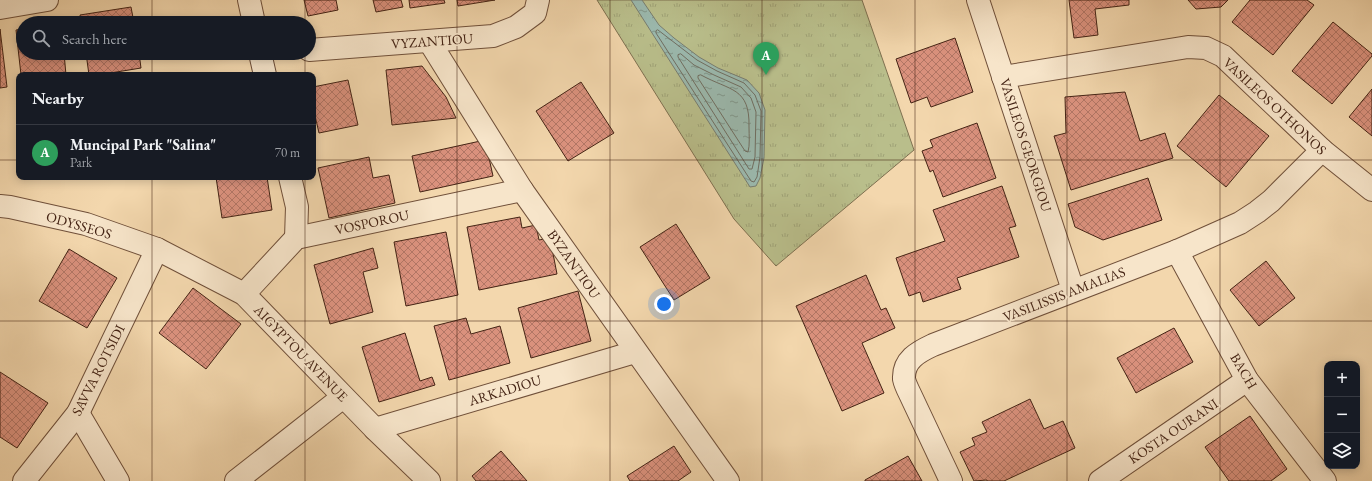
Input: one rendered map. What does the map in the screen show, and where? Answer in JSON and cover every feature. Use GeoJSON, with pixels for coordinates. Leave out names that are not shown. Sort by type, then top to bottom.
{"type":"FeatureCollection","features":[{"type":"Feature","properties":{"kind":"street"},"geometry":{"type":"LineString","coordinates":[[0,8],[47,0]]}},
{"type":"Feature","properties":{"kind":"street"},"geometry":{"type":"LineString","coordinates":[[249,0],[252,16]]}},
{"type":"Feature","properties":{"kind":"street","name":"VYZANTIOU"},"geometry":{"type":"LineString","coordinates":[[316,49],[493,36],[516,27],[535,13],[538,0]]}},
{"type":"Feature","properties":{"kind":"street","name":"VASILEOS GEORGIOU"},"geometry":{"type":"LineString","coordinates":[[978,0],[1073,290]]}},
{"type":"Feature","properties":{"kind":"street","name":"BYZANTIOU"},"geometry":{"type":"LineString","coordinates":[[429,41],[522,190],[635,352],[728,481]]}},
{"type":"Feature","properties":{"kind":"street","name":"VASILEOS OTHONOS"},"geometry":{"type":"LineString","coordinates":[[1003,77],[1188,47],[1206,48],[1223,56],[1322,150],[1372,190]]}},
{"type":"Feature","properties":{"kind":"street"},"geometry":{"type":"LineString","coordinates":[[262,60],[264,72]]}},
{"type":"Feature","properties":{"kind":"street","name":"VASILISSIS AMALIAS"},"geometry":{"type":"LineString","coordinates":[[951,481],[904,379],[907,364],[917,353],[933,345],[1073,290],[1178,251],[1240,223],[1271,201],[1322,150]]}},
{"type":"Feature","properties":{"kind":"street"},"geometry":{"type":"LineString","coordinates":[[244,294],[296,238],[297,207],[291,180]]}},
{"type":"Feature","properties":{"kind":"street","name":"VOSPOROU"},"geometry":{"type":"LineString","coordinates":[[296,238],[522,190]]}},
{"type":"Feature","properties":{"kind":"street","name":"ODYSSEOS"},"geometry":{"type":"LineString","coordinates":[[0,206],[86,224],[157,250]]}},
{"type":"Feature","properties":{"kind":"street","name":"AIGYPTOU AVENUE"},"geometry":{"type":"LineString","coordinates":[[157,250],[244,294],[343,397],[429,481]]}},
{"type":"Feature","properties":{"kind":"street","name":"SAVVA ROTSIDI"},"geometry":{"type":"LineString","coordinates":[[24,481],[78,413],[157,250]]}},
{"type":"Feature","properties":{"kind":"street","name":"BACH"},"geometry":{"type":"LineString","coordinates":[[1178,251],[1247,380],[1325,481]]}},
{"type":"Feature","properties":{"kind":"street","name":"ARKADIOU"},"geometry":{"type":"LineString","coordinates":[[375,429],[635,352]]}},
{"type":"Feature","properties":{"kind":"street","name":"KOSTA OURANI"},"geometry":{"type":"LineString","coordinates":[[1100,481],[1247,380]]}},
{"type":"Feature","properties":{"kind":"street"},"geometry":{"type":"LineString","coordinates":[[236,481],[343,397]]}},
{"type":"Feature","properties":{"kind":"street"},"geometry":{"type":"LineString","coordinates":[[78,413],[118,481]]}},
{"type":"Feature","properties":{"kind":"green space"},"geometry":{"type":"Polygon","coordinates":[[[597,0],[862,0],[914,150],[776,266],[734,219],[597,0]]]}},
{"type":"Feature","properties":{"kind":"water"},"geometry":{"type":"Polygon","coordinates":[[[631,0],[642,0],[659,25],[674,38],[699,57],[718,68],[747,80],[759,93],[765,110],[764,158],[760,178],[756,186],[750,187],[631,0]]]}},
{"type":"Feature","properties":{"kind":"building"},"geometry":{"type":"Polygon","coordinates":[[[304,0],[336,0],[338,10],[308,16],[304,0]]]}},
{"type":"Feature","properties":{"kind":"building"},"geometry":{"type":"Polygon","coordinates":[[[373,0],[401,0],[403,7],[376,12],[373,0]]]}},
{"type":"Feature","properties":{"kind":"building"},"geometry":{"type":"Polygon","coordinates":[[[409,0],[444,0],[445,3],[410,8],[409,0]]]}},
{"type":"Feature","properties":{"kind":"building"},"geometry":{"type":"Polygon","coordinates":[[[457,0],[495,0],[458,6],[457,0]]]}},
{"type":"Feature","properties":{"kind":"building"},"geometry":{"type":"Polygon","coordinates":[[[1069,0],[1129,0],[1129,5],[1095,9],[1098,35],[1074,38],[1069,0]]]}},
{"type":"Feature","properties":{"kind":"building"},"geometry":{"type":"Polygon","coordinates":[[[1188,0],[1228,0],[1221,7],[1196,9],[1188,0]]]}},
{"type":"Feature","properties":{"kind":"building"},"geometry":{"type":"Polygon","coordinates":[[[1250,0],[1307,0],[1314,5],[1273,55],[1232,22],[1250,0]]]}},
{"type":"Feature","properties":{"kind":"building"},"geometry":{"type":"Polygon","coordinates":[[[131,7],[133,16],[80,16],[131,7]]]}},
{"type":"Feature","properties":{"kind":"building"},"geometry":{"type":"Polygon","coordinates":[[[1333,22],[1372,54],[1372,56],[1332,104],[1292,71],[1333,22]]]}},
{"type":"Feature","properties":{"kind":"building"},"geometry":{"type":"Polygon","coordinates":[[[0,29],[7,87],[0,88],[0,29]]]}},
{"type":"Feature","properties":{"kind":"building"},"geometry":{"type":"Polygon","coordinates":[[[955,38],[973,92],[931,107],[927,97],[911,103],[896,59],[955,38]]]}},
{"type":"Feature","properties":{"kind":"building"},"geometry":{"type":"Polygon","coordinates":[[[19,60],[65,60],[66,72],[21,72],[19,60]]]}},
{"type":"Feature","properties":{"kind":"building"},"geometry":{"type":"Polygon","coordinates":[[[87,60],[140,60],[141,68],[116,72],[89,72],[87,60]]]}},
{"type":"Feature","properties":{"kind":"building"},"geometry":{"type":"Polygon","coordinates":[[[422,66],[446,97],[456,118],[392,125],[386,70],[422,66]]]}},
{"type":"Feature","properties":{"kind":"building"},"geometry":{"type":"Polygon","coordinates":[[[348,80],[358,125],[319,133],[316,120],[316,86],[348,80]]]}},
{"type":"Feature","properties":{"kind":"building"},"geometry":{"type":"Polygon","coordinates":[[[581,82],[614,133],[568,161],[536,111],[581,82]]]}},
{"type":"Feature","properties":{"kind":"building"},"geometry":{"type":"Polygon","coordinates":[[[1372,89],[1372,136],[1349,117],[1372,89]]]}},
{"type":"Feature","properties":{"kind":"building"},"geometry":{"type":"Polygon","coordinates":[[[1125,92],[1140,141],[1165,133],[1173,158],[1071,190],[1054,136],[1066,133],[1065,97],[1125,92]]]}},
{"type":"Feature","properties":{"kind":"building"},"geometry":{"type":"Polygon","coordinates":[[[1219,95],[1269,136],[1226,187],[1177,146],[1219,95]]]}},
{"type":"Feature","properties":{"kind":"building"},"geometry":{"type":"Polygon","coordinates":[[[977,123],[996,178],[943,197],[933,170],[930,172],[922,151],[933,147],[930,140],[977,123]]]}},
{"type":"Feature","properties":{"kind":"building"},"geometry":{"type":"Polygon","coordinates":[[[485,140],[493,176],[420,192],[412,156],[485,140]]]}},
{"type":"Feature","properties":{"kind":"building"},"geometry":{"type":"Polygon","coordinates":[[[369,157],[373,178],[389,175],[395,203],[329,218],[318,168],[369,157]]]}},
{"type":"Feature","properties":{"kind":"building"},"geometry":{"type":"Polygon","coordinates":[[[1148,178],[1162,220],[1103,240],[1075,227],[1068,204],[1148,178]]]}},
{"type":"Feature","properties":{"kind":"building"},"geometry":{"type":"Polygon","coordinates":[[[216,180],[267,180],[272,210],[222,218],[216,180]]]}},
{"type":"Feature","properties":{"kind":"building"},"geometry":{"type":"Polygon","coordinates":[[[1002,186],[1016,226],[1009,228],[1019,257],[957,278],[961,289],[923,302],[920,292],[909,296],[896,258],[945,241],[933,210],[1002,186]]]}},
{"type":"Feature","properties":{"kind":"building"},"geometry":{"type":"Polygon","coordinates":[[[520,217],[522,228],[536,225],[539,240],[550,238],[557,274],[479,290],[467,227],[520,217]]]}},
{"type":"Feature","properties":{"kind":"building"},"geometry":{"type":"Polygon","coordinates":[[[676,224],[710,278],[674,300],[640,247],[676,224]]]}},
{"type":"Feature","properties":{"kind":"building"},"geometry":{"type":"Polygon","coordinates":[[[446,232],[458,295],[406,306],[394,242],[446,232]]]}},
{"type":"Feature","properties":{"kind":"building"},"geometry":{"type":"Polygon","coordinates":[[[373,248],[378,268],[363,272],[373,312],[330,324],[314,265],[373,248]]]}},
{"type":"Feature","properties":{"kind":"building"},"geometry":{"type":"Polygon","coordinates":[[[69,249],[117,278],[87,328],[39,301],[69,249]]]}},
{"type":"Feature","properties":{"kind":"building"},"geometry":{"type":"Polygon","coordinates":[[[1266,261],[1295,298],[1259,326],[1230,290],[1266,261]]]}},
{"type":"Feature","properties":{"kind":"building"},"geometry":{"type":"Polygon","coordinates":[[[866,275],[881,310],[886,308],[895,328],[862,343],[884,393],[842,411],[796,306],[866,275]]]}},
{"type":"Feature","properties":{"kind":"building"},"geometry":{"type":"Polygon","coordinates":[[[193,288],[241,324],[206,369],[159,333],[193,288]]]}},
{"type":"Feature","properties":{"kind":"building"},"geometry":{"type":"Polygon","coordinates":[[[578,291],[591,341],[531,358],[518,308],[578,291]]]}},
{"type":"Feature","properties":{"kind":"building"},"geometry":{"type":"Polygon","coordinates":[[[466,318],[471,334],[500,326],[510,363],[449,380],[434,326],[466,318]]]}},
{"type":"Feature","properties":{"kind":"building"},"geometry":{"type":"Polygon","coordinates":[[[1174,328],[1193,362],[1136,393],[1117,358],[1174,328]]]}},
{"type":"Feature","properties":{"kind":"building"},"geometry":{"type":"Polygon","coordinates":[[[405,333],[420,381],[432,377],[435,385],[379,402],[362,347],[405,333]]]}},
{"type":"Feature","properties":{"kind":"building"},"geometry":{"type":"Polygon","coordinates":[[[0,372],[48,403],[17,448],[0,437],[0,372]]]}},
{"type":"Feature","properties":{"kind":"building"},"geometry":{"type":"Polygon","coordinates":[[[1030,399],[1044,429],[1063,421],[1075,448],[1004,481],[974,481],[960,452],[975,445],[972,438],[987,432],[982,422],[1030,399]]]}},
{"type":"Feature","properties":{"kind":"building"},"geometry":{"type":"Polygon","coordinates":[[[1250,416],[1287,469],[1271,481],[1229,481],[1205,447],[1250,416]]]}},
{"type":"Feature","properties":{"kind":"building"},"geometry":{"type":"Polygon","coordinates":[[[674,446],[691,472],[678,481],[630,481],[627,476],[674,446]]]}},
{"type":"Feature","properties":{"kind":"building"},"geometry":{"type":"Polygon","coordinates":[[[501,451],[527,481],[476,481],[472,476],[501,451]]]}},
{"type":"Feature","properties":{"kind":"building"},"geometry":{"type":"Polygon","coordinates":[[[908,456],[922,481],[865,481],[865,480],[908,456]]]}},
{"type":"Feature","properties":{"kind":"place","name":"Muncipal Park \"Salina\""},"geometry":{"type":"Point","coordinates":[766,75]}}]}
